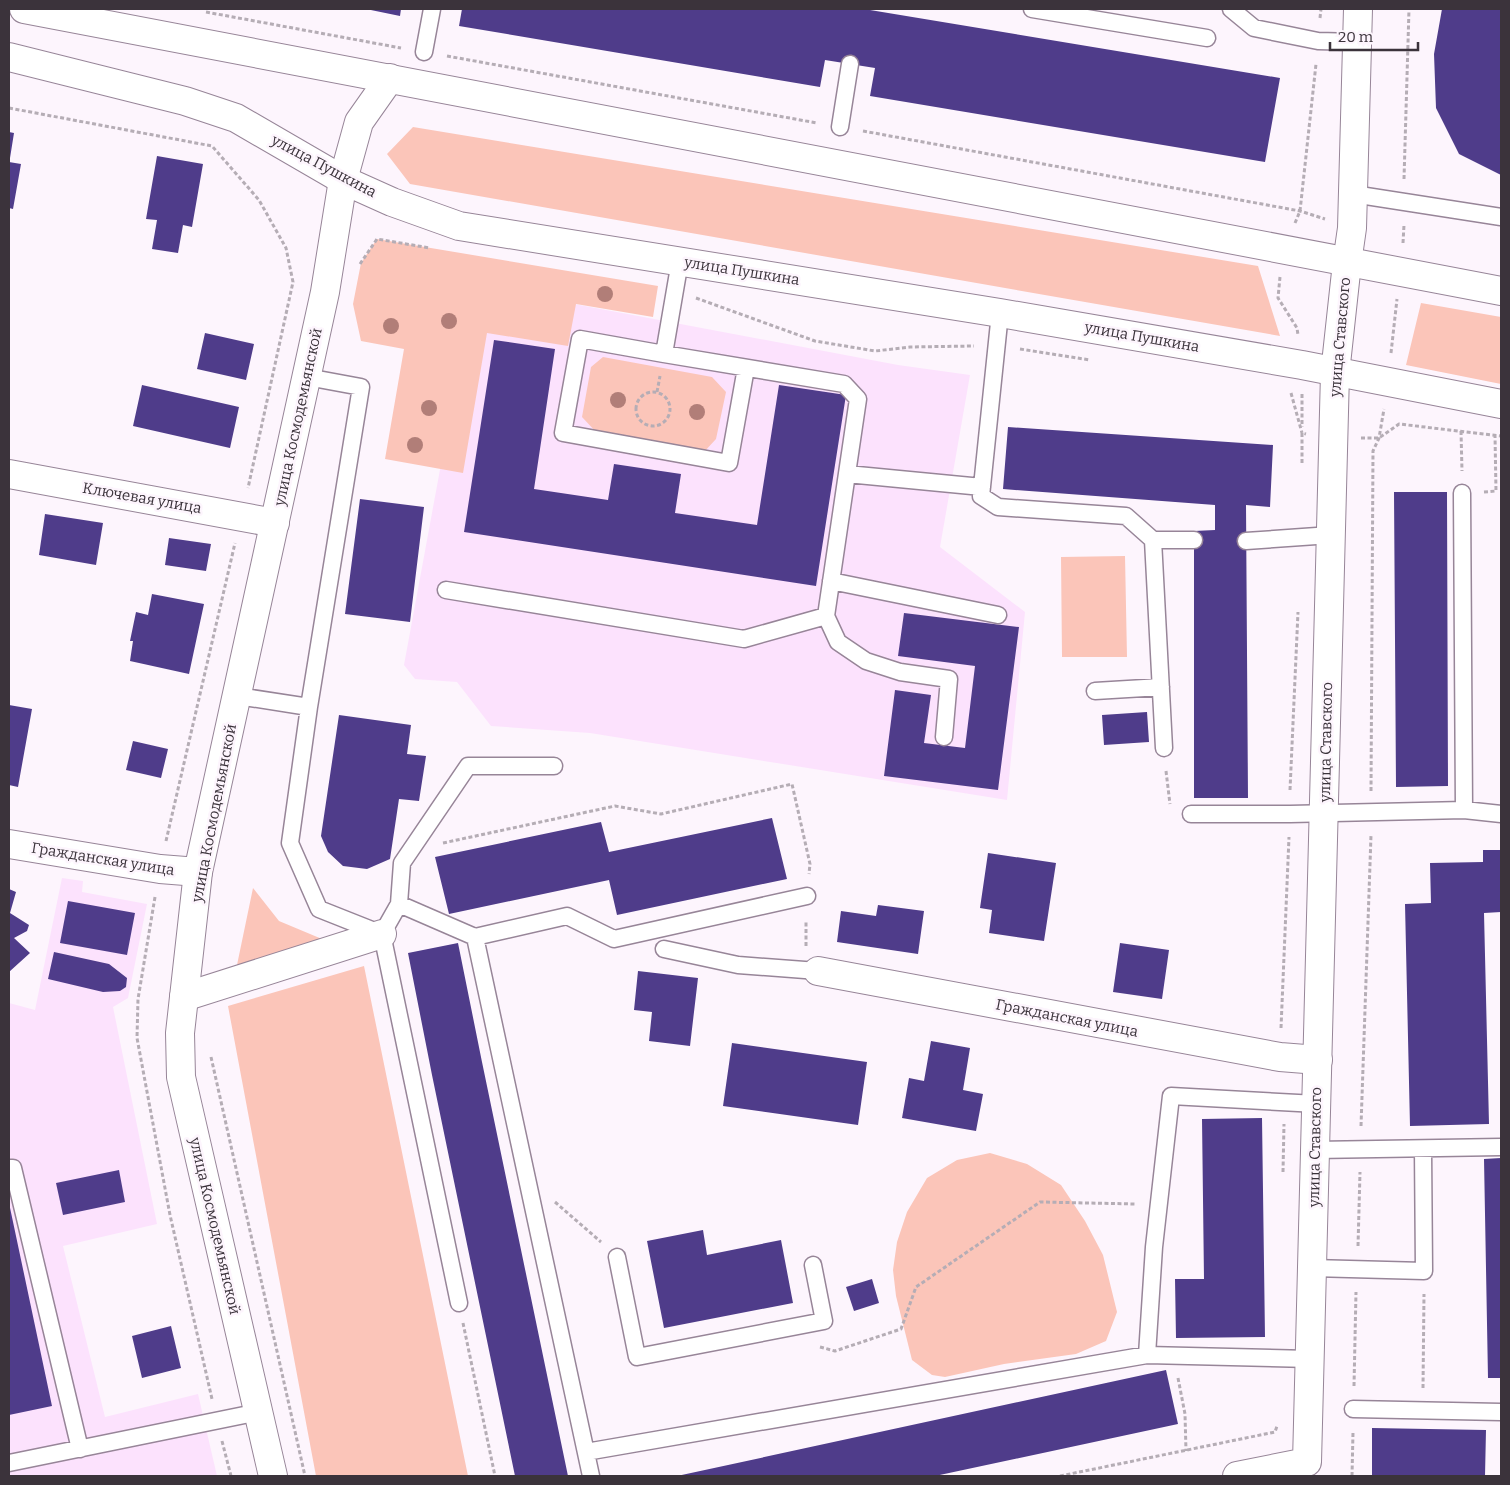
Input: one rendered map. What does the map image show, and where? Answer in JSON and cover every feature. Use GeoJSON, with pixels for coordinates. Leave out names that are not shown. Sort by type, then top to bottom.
{"type":"FeatureCollection","features":[{"type":"Feature","properties":{"kind":"main road"},"geometry":{"type":"LineString","coordinates":[[24,9],[135,32],[390,78],[1501,291]]}},
{"type":"Feature","properties":{"kind":"main road","name":"улица Ставского"},"geometry":{"type":"LineString","coordinates":[[1308,1469],[1335,373],[1352,228],[1358,9]]}},
{"type":"Feature","properties":{"kind":"main road","name":"улица Пушкина"},"geometry":{"type":"LineString","coordinates":[[9,57],[184,101],[236,118],[343,180],[392,202],[459,226],[1000,313],[1302,365],[1335,373],[1501,404]]}},
{"type":"Feature","properties":{"kind":"main road","name":"улица Космодемьянской"},"geometry":{"type":"LineString","coordinates":[[273,1476],[181,1077],[180,1033],[198,872],[325,292],[343,180],[359,122],[390,78]]}},
{"type":"Feature","properties":{"kind":"main road","name":"Ключевая улица"},"geometry":{"type":"LineString","coordinates":[[9,474],[275,523]]}},
{"type":"Feature","properties":{"kind":"main road","name":"Гражданская улица"},"geometry":{"type":"LineString","coordinates":[[9,844],[160,869],[198,872]]}},
{"type":"Feature","properties":{"kind":"main road"},"geometry":{"type":"LineString","coordinates":[[184,997],[382,934]]}},
{"type":"Feature","properties":{"kind":"main road","name":"Гражданская улица"},"geometry":{"type":"LineString","coordinates":[[818,971],[1280,1058],[1318,1060]]}},
{"type":"Feature","properties":{"kind":"main road"},"geometry":{"type":"LineString","coordinates":[[1237,1476],[1308,1469]]}},
{"type":"Feature","properties":{"kind":"lane"},"geometry":{"type":"LineString","coordinates":[[424,52],[432,9]]}},
{"type":"Feature","properties":{"kind":"lane"},"geometry":{"type":"LineString","coordinates":[[1032,9],[1207,38]]}},
{"type":"Feature","properties":{"kind":"lane"},"geometry":{"type":"LineString","coordinates":[[1231,9],[1254,28],[1318,41],[1357,42]]}},
{"type":"Feature","properties":{"kind":"lane"},"geometry":{"type":"LineString","coordinates":[[840,127],[850,64]]}},
{"type":"Feature","properties":{"kind":"lane"},"geometry":{"type":"LineString","coordinates":[[1353,194],[1404,200],[1501,217]]}},
{"type":"Feature","properties":{"kind":"lane"},"geometry":{"type":"LineString","coordinates":[[664,354],[680,261]]}},
{"type":"Feature","properties":{"kind":"lane"},"geometry":{"type":"LineString","coordinates":[[1000,313],[981,496],[998,507],[1126,516],[1153,540],[1194,540]]}},
{"type":"Feature","properties":{"kind":"lane"},"geometry":{"type":"LineString","coordinates":[[746,368],[729,463],[563,433],[580,339],[844,384],[858,399],[826,616],[838,642],[866,661],[900,672],[949,679],[944,737]]}},
{"type":"Feature","properties":{"kind":"lane"},"geometry":{"type":"LineString","coordinates":[[307,377],[361,387],[309,706],[290,843],[319,908],[382,934]]}},
{"type":"Feature","properties":{"kind":"lane"},"geometry":{"type":"LineString","coordinates":[[847,474],[982,487]]}},
{"type":"Feature","properties":{"kind":"lane"},"geometry":{"type":"LineString","coordinates":[[1462,492],[1464,810]]}},
{"type":"Feature","properties":{"kind":"lane"},"geometry":{"type":"LineString","coordinates":[[1246,541],[1331,535]]}},
{"type":"Feature","properties":{"kind":"lane"},"geometry":{"type":"LineString","coordinates":[[1153,540],[1164,748]]}},
{"type":"Feature","properties":{"kind":"lane"},"geometry":{"type":"LineString","coordinates":[[831,581],[998,616]]}},
{"type":"Feature","properties":{"kind":"lane"},"geometry":{"type":"LineString","coordinates":[[446,590],[744,639],[826,616]]}},
{"type":"Feature","properties":{"kind":"lane"},"geometry":{"type":"LineString","coordinates":[[1096,691],[1161,688]]}},
{"type":"Feature","properties":{"kind":"lane"},"geometry":{"type":"LineString","coordinates":[[238,696],[309,706]]}},
{"type":"Feature","properties":{"kind":"lane"},"geometry":{"type":"LineString","coordinates":[[459,1303],[382,934],[398,904],[402,863],[468,766],[554,766]]}},
{"type":"Feature","properties":{"kind":"lane"},"geometry":{"type":"LineString","coordinates":[[1191,814],[1324,814],[1464,810],[1501,814]]}},
{"type":"Feature","properties":{"kind":"lane"},"geometry":{"type":"LineString","coordinates":[[398,904],[476,937],[567,916],[614,938],[808,896]]}},
{"type":"Feature","properties":{"kind":"lane"},"geometry":{"type":"LineString","coordinates":[[476,937],[591,1476]]}},
{"type":"Feature","properties":{"kind":"lane"},"geometry":{"type":"LineString","coordinates":[[664,949],[738,965],[818,971]]}},
{"type":"Feature","properties":{"kind":"lane"},"geometry":{"type":"LineString","coordinates":[[1147,1355],[1170,1096],[1316,1104]]}},
{"type":"Feature","properties":{"kind":"lane"},"geometry":{"type":"LineString","coordinates":[[1315,1150],[1501,1147]]}},
{"type":"Feature","properties":{"kind":"lane"},"geometry":{"type":"LineString","coordinates":[[1312,1268],[1424,1271],[1423,1149]]}},
{"type":"Feature","properties":{"kind":"lane"},"geometry":{"type":"LineString","coordinates":[[9,1168],[13,1168],[80,1449]]}},
{"type":"Feature","properties":{"kind":"lane"},"geometry":{"type":"LineString","coordinates":[[618,1257],[637,1356],[824,1321],[813,1265]]}},
{"type":"Feature","properties":{"kind":"lane"},"geometry":{"type":"LineString","coordinates":[[586,1452],[1147,1355],[1310,1359]]}},
{"type":"Feature","properties":{"kind":"lane"},"geometry":{"type":"LineString","coordinates":[[1353,1409],[1501,1412]]}},
{"type":"Feature","properties":{"kind":"lane"},"geometry":{"type":"LineString","coordinates":[[9,1463],[259,1412]]}},
{"type":"Feature","properties":{"kind":"path"},"geometry":{"type":"LineString","coordinates":[[1352,1476],[1371,812],[1373,452],[1379,438],[1388,382],[1404,243],[1409,9]]}},
{"type":"Feature","properties":{"kind":"path"},"geometry":{"type":"LineString","coordinates":[[197,10],[1300,211],[1352,228]]}},
{"type":"Feature","properties":{"kind":"path"},"geometry":{"type":"LineString","coordinates":[[9,108],[212,146],[259,200],[286,248],[293,282]]}},
{"type":"Feature","properties":{"kind":"path"},"geometry":{"type":"LineString","coordinates":[[359,271],[361,263],[377,239],[436,249]]}},
{"type":"Feature","properties":{"kind":"path"},"geometry":{"type":"LineString","coordinates":[[1395,241],[1404,243]]}},
{"type":"Feature","properties":{"kind":"path"},"geometry":{"type":"LineString","coordinates":[[675,292],[815,341],[875,351],[910,347],[998,345],[1096,361]]}},
{"type":"Feature","properties":{"kind":"path"},"geometry":{"type":"LineString","coordinates":[[651,391],[666,398],[670,408],[667,419],[658,426],[653,426],[642,423],[635,407],[640,396],[651,391]]}},
{"type":"Feature","properties":{"kind":"path"},"geometry":{"type":"LineString","coordinates":[[1282,391],[1292,393],[1302,433]]}},
{"type":"Feature","properties":{"kind":"path"},"geometry":{"type":"LineString","coordinates":[[1379,438],[1399,424],[1501,436]]}},
{"type":"Feature","properties":{"kind":"path"},"geometry":{"type":"LineString","coordinates":[[1461,431],[1462,492],[1496,491],[1495,435]]}},
{"type":"Feature","properties":{"kind":"path"},"geometry":{"type":"LineString","coordinates":[[1164,748],[1171,810],[1191,814]]}},
{"type":"Feature","properties":{"kind":"path"},"geometry":{"type":"LineString","coordinates":[[439,844],[615,806],[661,814],[792,784],[810,864],[804,943],[818,971]]}},
{"type":"Feature","properties":{"kind":"path"},"geometry":{"type":"LineString","coordinates":[[210,1052],[306,1476]]}},
{"type":"Feature","properties":{"kind":"path"},"geometry":{"type":"LineString","coordinates":[[527,1176],[618,1257]]}},
{"type":"Feature","properties":{"kind":"path"},"geometry":{"type":"LineString","coordinates":[[816,1346],[835,1351],[901,1329],[916,1287],[1040,1202],[1159,1204]]}},
{"type":"Feature","properties":{"kind":"path"},"geometry":{"type":"LineString","coordinates":[[1423,1411],[1424,1271]]}},
{"type":"Feature","properties":{"kind":"path"},"geometry":{"type":"LineString","coordinates":[[459,1303],[495,1476]]}},
{"type":"Feature","properties":{"kind":"path"},"geometry":{"type":"LineString","coordinates":[[1174,1356],[1184,1414],[1186,1451]]}},
{"type":"Feature","properties":{"kind":"path"},"geometry":{"type":"LineString","coordinates":[[1060,1476],[1275,1432]]}},
{"type":"Feature","properties":{"kind":"shaded area"},"geometry":{"type":"Polygon","coordinates":[[[413,127],[1258,266],[1280,336],[410,184],[387,154],[413,127]]]}},
{"type":"Feature","properties":{"kind":"shaded area"},"geometry":{"type":"Polygon","coordinates":[[[377,239],[658,286],[653,317],[576,304],[568,346],[487,333],[463,473],[385,459],[404,349],[361,341],[353,304],[361,263],[377,239]]]}},
{"type":"Feature","properties":{"kind":"shaded area"},"geometry":{"type":"Polygon","coordinates":[[[474,285],[898,365],[970,375],[940,547],[1025,612],[1007,800],[590,733],[491,726],[457,682],[415,679],[404,665],[474,285]]]}},
{"type":"Feature","properties":{"kind":"shaded area"},"geometry":{"type":"Polygon","coordinates":[[[1421,303],[1501,317],[1501,384],[1406,365],[1421,303]]]}},
{"type":"Feature","properties":{"kind":"shaded area"},"geometry":{"type":"Polygon","coordinates":[[[603,357],[712,377],[726,392],[716,439],[704,452],[597,433],[582,417],[591,367],[603,357]]]}},
{"type":"Feature","properties":{"kind":"shaded area"},"geometry":{"type":"Polygon","coordinates":[[[1125,556],[1127,657],[1062,657],[1061,557],[1125,556]]]}},
{"type":"Feature","properties":{"kind":"shaded area"},"geometry":{"type":"Polygon","coordinates":[[[62,878],[83,881],[82,892],[147,904],[128,998],[113,1007],[157,1224],[63,1246],[105,1417],[198,1394],[217,1476],[9,1476],[9,1003],[35,1010],[62,878]]]}},
{"type":"Feature","properties":{"kind":"shaded area"},"geometry":{"type":"Polygon","coordinates":[[[253,888],[279,921],[322,939],[237,965],[253,888]]]}},
{"type":"Feature","properties":{"kind":"shaded area"},"geometry":{"type":"Polygon","coordinates":[[[364,966],[468,1476],[316,1476],[228,1006],[364,966]]]}},
{"type":"Feature","properties":{"kind":"shaded area"},"geometry":{"type":"Polygon","coordinates":[[[990,1153],[1027,1164],[1061,1185],[1085,1221],[1103,1255],[1117,1312],[1106,1341],[1076,1354],[1004,1364],[945,1377],[932,1375],[912,1360],[896,1296],[893,1270],[897,1242],[907,1212],[927,1178],[957,1160],[990,1153]]]}},
{"type":"Feature","properties":{"kind":"building"},"geometry":{"type":"Polygon","coordinates":[[[366,9],[401,9],[400,16],[366,9]]]}},
{"type":"Feature","properties":{"kind":"building"},"geometry":{"type":"Polygon","coordinates":[[[462,9],[864,9],[1280,78],[1265,162],[870,96],[875,68],[825,60],[820,87],[459,26],[462,9]]]}},
{"type":"Feature","properties":{"kind":"building"},"geometry":{"type":"Polygon","coordinates":[[[1442,9],[1501,9],[1501,175],[1459,154],[1436,108],[1434,54],[1442,9]]]}},
{"type":"Feature","properties":{"kind":"building"},"geometry":{"type":"Polygon","coordinates":[[[9,132],[14,133],[10,158],[9,158],[9,132]]]}},
{"type":"Feature","properties":{"kind":"building"},"geometry":{"type":"Polygon","coordinates":[[[157,156],[203,164],[192,227],[183,225],[178,253],[152,249],[157,220],[146,219],[157,156]]]}},
{"type":"Feature","properties":{"kind":"building"},"geometry":{"type":"Polygon","coordinates":[[[9,162],[21,164],[13,209],[9,208],[9,162]]]}},
{"type":"Feature","properties":{"kind":"building"},"geometry":{"type":"Polygon","coordinates":[[[205,333],[254,344],[246,380],[197,369],[205,333]]]}},
{"type":"Feature","properties":{"kind":"building"},"geometry":{"type":"Polygon","coordinates":[[[494,340],[555,349],[534,489],[608,500],[614,464],[681,474],[675,513],[757,525],[779,385],[846,395],[816,586],[464,532],[494,340]]]}},
{"type":"Feature","properties":{"kind":"building"},"geometry":{"type":"Polygon","coordinates":[[[142,385],[239,407],[230,448],[133,426],[142,385]]]}},
{"type":"Feature","properties":{"kind":"building"},"geometry":{"type":"Polygon","coordinates":[[[1008,427],[1273,445],[1270,507],[1246,505],[1248,798],[1194,798],[1194,531],[1215,530],[1215,505],[1003,489],[1008,427]]]}},
{"type":"Feature","properties":{"kind":"building"},"geometry":{"type":"Polygon","coordinates":[[[1394,492],[1447,492],[1448,786],[1396,787],[1394,492]]]}},
{"type":"Feature","properties":{"kind":"building"},"geometry":{"type":"Polygon","coordinates":[[[360,499],[424,507],[410,622],[345,614],[360,499]]]}},
{"type":"Feature","properties":{"kind":"building"},"geometry":{"type":"Polygon","coordinates":[[[45,514],[103,523],[96,565],[39,555],[45,514]]]}},
{"type":"Feature","properties":{"kind":"building"},"geometry":{"type":"Polygon","coordinates":[[[169,538],[211,544],[206,571],[165,565],[169,538]]]}},
{"type":"Feature","properties":{"kind":"building"},"geometry":{"type":"Polygon","coordinates":[[[152,594],[204,604],[189,674],[130,661],[133,641],[130,641],[136,612],[148,615],[152,594]]]}},
{"type":"Feature","properties":{"kind":"building"},"geometry":{"type":"Polygon","coordinates":[[[904,613],[1019,627],[998,790],[884,776],[895,690],[931,695],[924,743],[965,748],[975,666],[898,656],[904,613]]]}},
{"type":"Feature","properties":{"kind":"building"},"geometry":{"type":"Polygon","coordinates":[[[9,705],[32,709],[18,787],[9,785],[9,705]]]}},
{"type":"Feature","properties":{"kind":"building"},"geometry":{"type":"Polygon","coordinates":[[[1147,712],[1149,742],[1104,745],[1102,715],[1147,712]]]}},
{"type":"Feature","properties":{"kind":"building"},"geometry":{"type":"Polygon","coordinates":[[[339,715],[411,725],[407,754],[426,756],[419,801],[399,799],[390,859],[367,869],[343,866],[328,852],[321,836],[339,715]]]}},
{"type":"Feature","properties":{"kind":"building"},"geometry":{"type":"Polygon","coordinates":[[[133,741],[168,749],[161,778],[126,770],[133,741]]]}},
{"type":"Feature","properties":{"kind":"building"},"geometry":{"type":"Polygon","coordinates":[[[772,818],[787,879],[617,915],[609,880],[449,914],[435,857],[601,822],[609,852],[772,818]]]}},
{"type":"Feature","properties":{"kind":"building"},"geometry":{"type":"Polygon","coordinates":[[[1483,850],[1501,850],[1501,912],[1484,913],[1489,1124],[1410,1126],[1405,904],[1431,903],[1430,863],[1483,862],[1483,850]]]}},
{"type":"Feature","properties":{"kind":"building"},"geometry":{"type":"Polygon","coordinates":[[[988,853],[1056,863],[1044,941],[989,933],[992,910],[980,908],[988,853]]]}},
{"type":"Feature","properties":{"kind":"building"},"geometry":{"type":"Polygon","coordinates":[[[9,889],[16,892],[10,913],[29,925],[27,931],[14,938],[30,953],[9,972],[9,889]]]}},
{"type":"Feature","properties":{"kind":"building"},"geometry":{"type":"Polygon","coordinates":[[[68,901],[135,913],[127,955],[60,943],[68,901]]]}},
{"type":"Feature","properties":{"kind":"building"},"geometry":{"type":"Polygon","coordinates":[[[878,905],[924,911],[918,954],[837,942],[841,911],[876,916],[878,905]]]}},
{"type":"Feature","properties":{"kind":"building"},"geometry":{"type":"Polygon","coordinates":[[[458,943],[568,1476],[515,1476],[432,1075],[408,953],[458,943]]]}},
{"type":"Feature","properties":{"kind":"building"},"geometry":{"type":"Polygon","coordinates":[[[1120,943],[1169,950],[1162,999],[1113,992],[1120,943]]]}},
{"type":"Feature","properties":{"kind":"building"},"geometry":{"type":"Polygon","coordinates":[[[54,952],[109,964],[127,978],[126,987],[120,991],[103,992],[48,979],[54,952]]]}},
{"type":"Feature","properties":{"kind":"building"},"geometry":{"type":"Polygon","coordinates":[[[638,971],[698,978],[690,1046],[649,1041],[652,1012],[634,1010],[638,971]]]}},
{"type":"Feature","properties":{"kind":"building"},"geometry":{"type":"Polygon","coordinates":[[[931,1041],[970,1048],[963,1090],[983,1094],[976,1131],[902,1118],[909,1078],[924,1081],[931,1041]]]}},
{"type":"Feature","properties":{"kind":"building"},"geometry":{"type":"Polygon","coordinates":[[[732,1043],[867,1062],[858,1125],[723,1106],[732,1043]]]}},
{"type":"Feature","properties":{"kind":"building"},"geometry":{"type":"Polygon","coordinates":[[[1262,1118],[1265,1337],[1176,1338],[1175,1279],[1204,1279],[1202,1119],[1262,1118]]]}},
{"type":"Feature","properties":{"kind":"building"},"geometry":{"type":"Polygon","coordinates":[[[1501,1158],[1501,1378],[1488,1378],[1484,1159],[1501,1158]]]}},
{"type":"Feature","properties":{"kind":"building"},"geometry":{"type":"Polygon","coordinates":[[[119,1170],[125,1202],[63,1215],[56,1183],[119,1170]]]}},
{"type":"Feature","properties":{"kind":"building"},"geometry":{"type":"Polygon","coordinates":[[[9,1203],[52,1406],[9,1415],[9,1203]]]}},
{"type":"Feature","properties":{"kind":"building"},"geometry":{"type":"Polygon","coordinates":[[[703,1230],[707,1255],[781,1240],[793,1303],[664,1328],[647,1241],[703,1230]]]}},
{"type":"Feature","properties":{"kind":"building"},"geometry":{"type":"Polygon","coordinates":[[[872,1279],[879,1303],[854,1311],[846,1287],[872,1279]]]}},
{"type":"Feature","properties":{"kind":"building"},"geometry":{"type":"Polygon","coordinates":[[[171,1326],[181,1368],[142,1378],[132,1336],[171,1326]]]}},
{"type":"Feature","properties":{"kind":"building"},"geometry":{"type":"Polygon","coordinates":[[[1166,1370],[1178,1424],[935,1476],[677,1476],[1166,1370]]]}},
{"type":"Feature","properties":{"kind":"building"},"geometry":{"type":"Polygon","coordinates":[[[1372,1428],[1486,1430],[1485,1476],[1372,1476],[1372,1428]]]}}]}
